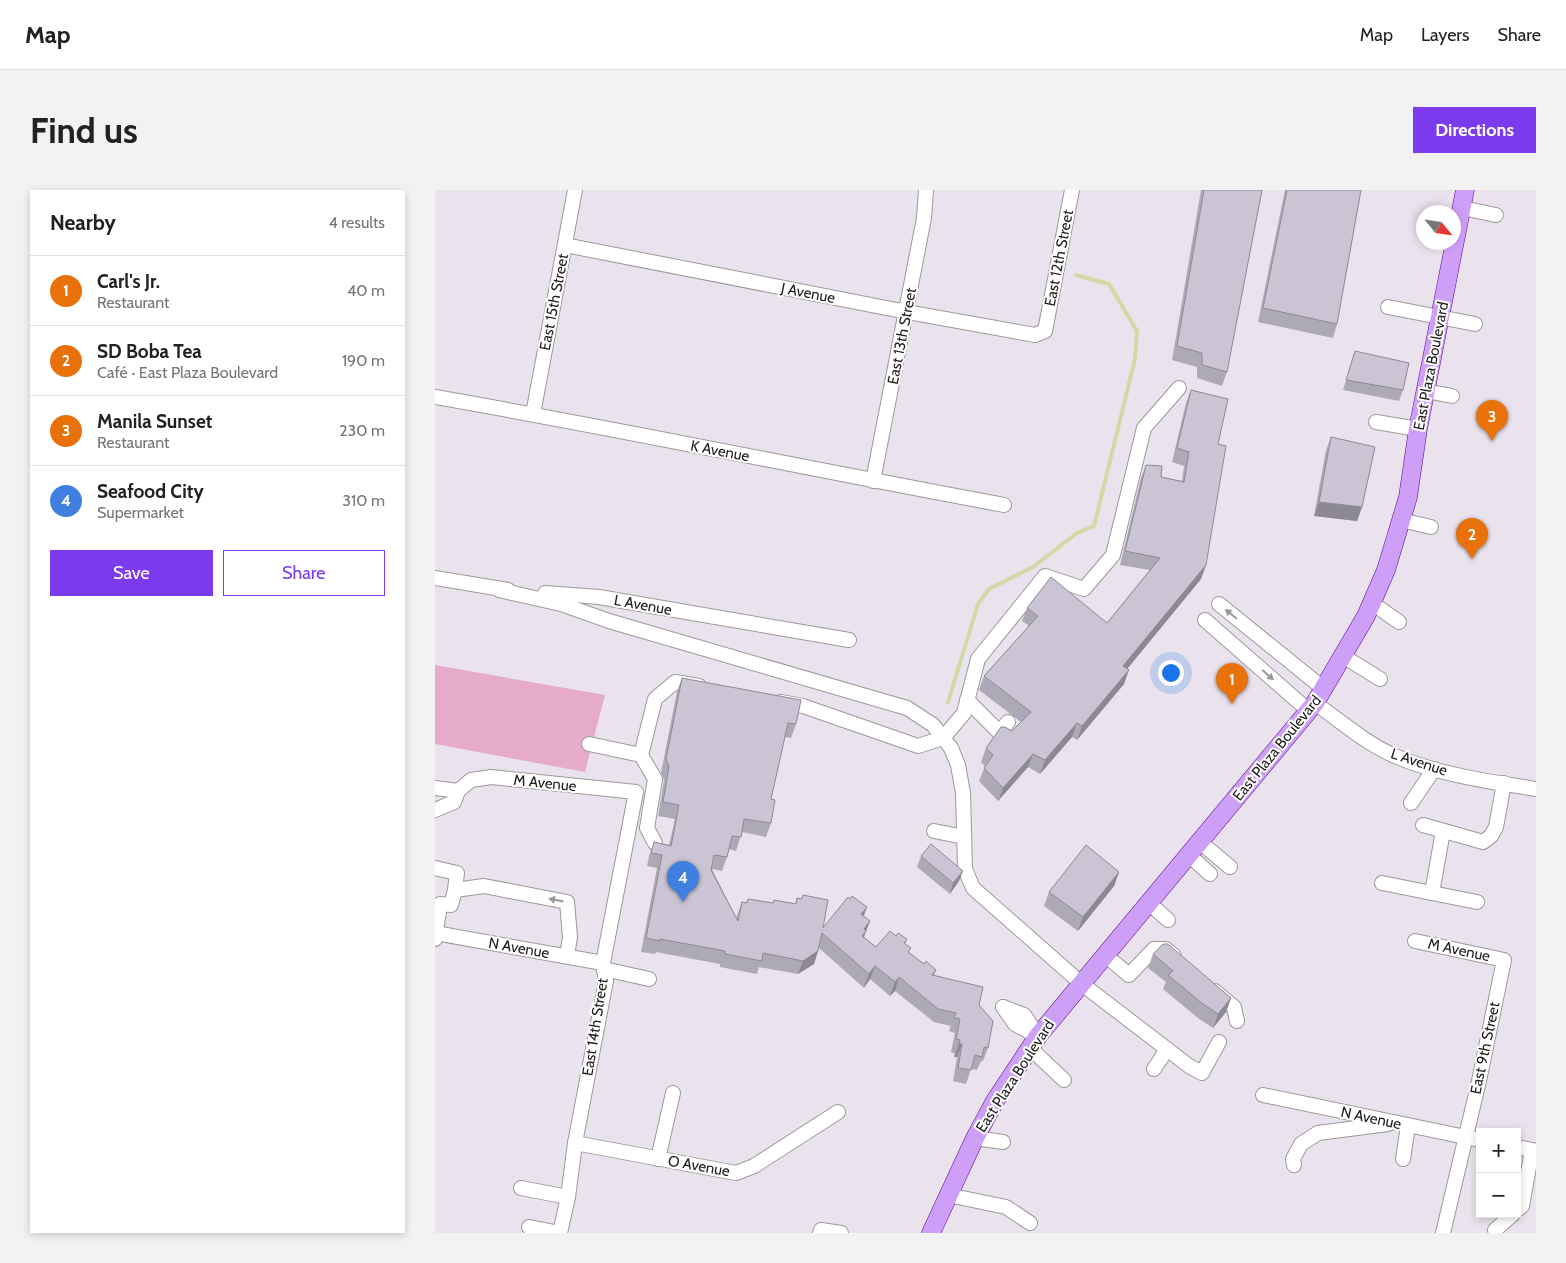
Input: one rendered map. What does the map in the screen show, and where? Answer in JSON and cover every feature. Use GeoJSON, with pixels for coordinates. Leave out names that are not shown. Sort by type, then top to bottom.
{"type":"FeatureCollection","features":[{"type":"Feature","properties":{"kind":"main road","name":"East Plaza Boulevard"},"geometry":{"type":"LineString","coordinates":[[931,1233],[975,1138],[995,1101],[1034,1042],[1316,701],[1366,616],[1386,570],[1408,497],[1418,430],[1465,190]]}},
{"type":"Feature","properties":{"kind":"street","name":"East 15th Street"},"geometry":{"type":"LineString","coordinates":[[533,414],[575,190]]}},
{"type":"Feature","properties":{"kind":"street","name":"East 13th Street"},"geometry":{"type":"LineString","coordinates":[[873,481],[925,218],[926,190]]}},
{"type":"Feature","properties":{"kind":"street","name":"East 12th Street"},"geometry":{"type":"LineString","coordinates":[[1047,326],[1072,190]]}},
{"type":"Feature","properties":{"kind":"street"},"geometry":{"type":"LineString","coordinates":[[1462,208],[1496,215]]}},
{"type":"Feature","properties":{"kind":"street","name":"J Avenue"},"geometry":{"type":"LineString","coordinates":[[565,245],[1035,335],[1045,331],[1047,326]]}},
{"type":"Feature","properties":{"kind":"street"},"geometry":{"type":"LineString","coordinates":[[1388,307],[1475,324]]}},
{"type":"Feature","properties":{"kind":"street"},"geometry":{"type":"LineString","coordinates":[[767,699],[803,706],[918,746],[943,738],[964,713],[978,659],[1045,576],[1084,589],[1113,555],[1144,428],[1179,388]]}},
{"type":"Feature","properties":{"kind":"street"},"geometry":{"type":"LineString","coordinates":[[1426,392],[1451,396]]}},
{"type":"Feature","properties":{"kind":"street","name":"K Avenue"},"geometry":{"type":"LineString","coordinates":[[435,397],[533,414],[1004,505]]}},
{"type":"Feature","properties":{"kind":"street"},"geometry":{"type":"LineString","coordinates":[[1376,422],[1418,430]]}},
{"type":"Feature","properties":{"kind":"street"},"geometry":{"type":"LineString","coordinates":[[1401,520],[1431,527]]}},
{"type":"Feature","properties":{"kind":"street","name":"L Avenue"},"geometry":{"type":"LineString","coordinates":[[435,578],[499,590],[599,597],[849,640]]}},
{"type":"Feature","properties":{"kind":"street"},"geometry":{"type":"LineString","coordinates":[[499,590],[561,604],[609,621],[907,708],[933,725],[951,748],[959,765],[963,793],[965,869],[973,888],[1082,984],[1189,1066],[1202,1073],[1219,1042]]}},
{"type":"Feature","properties":{"kind":"street"},"geometry":{"type":"LineString","coordinates":[[1219,604],[1316,701]]}},
{"type":"Feature","properties":{"kind":"street"},"geometry":{"type":"LineString","coordinates":[[1371,604],[1399,622]]}},
{"type":"Feature","properties":{"kind":"street"},"geometry":{"type":"LineString","coordinates":[[1205,620],[1316,701]]}},
{"type":"Feature","properties":{"kind":"street"},"geometry":{"type":"LineString","coordinates":[[1343,656],[1380,679]]}},
{"type":"Feature","properties":{"kind":"street"},"geometry":{"type":"LineString","coordinates":[[655,843],[647,828],[655,778],[641,755],[655,699],[675,682],[712,689]]}},
{"type":"Feature","properties":{"kind":"street"},"geometry":{"type":"LineString","coordinates":[[967,700],[999,732],[1008,722]]}},
{"type":"Feature","properties":{"kind":"street","name":"L Avenue"},"geometry":{"type":"LineString","coordinates":[[1316,701],[1360,735],[1394,756],[1434,770],[1536,789]]}},
{"type":"Feature","properties":{"kind":"street"},"geometry":{"type":"LineString","coordinates":[[589,744],[641,755]]}},
{"type":"Feature","properties":{"kind":"street"},"geometry":{"type":"LineString","coordinates":[[1411,803],[1434,770]]}},
{"type":"Feature","properties":{"kind":"street","name":"M Avenue"},"geometry":{"type":"LineString","coordinates":[[435,810],[454,802],[458,791],[471,780],[491,777],[636,792]]}},
{"type":"Feature","properties":{"kind":"street"},"geometry":{"type":"LineString","coordinates":[[1423,825],[1483,842],[1491,836],[1495,827],[1504,783]]}},
{"type":"Feature","properties":{"kind":"street"},"geometry":{"type":"LineString","coordinates":[[435,788],[458,791]]}},
{"type":"Feature","properties":{"kind":"street","name":"East 14th Street"},"geometry":{"type":"LineString","coordinates":[[560,1233],[606,981],[604,966],[636,792]]}},
{"type":"Feature","properties":{"kind":"street"},"geometry":{"type":"LineString","coordinates":[[934,831],[964,837]]}},
{"type":"Feature","properties":{"kind":"street"},"geometry":{"type":"LineString","coordinates":[[1432,893],[1443,831]]}},
{"type":"Feature","properties":{"kind":"street"},"geometry":{"type":"LineString","coordinates":[[1195,848],[1231,867]]}},
{"type":"Feature","properties":{"kind":"street"},"geometry":{"type":"LineString","coordinates":[[1195,848],[1210,874]]}},
{"type":"Feature","properties":{"kind":"street"},"geometry":{"type":"LineString","coordinates":[[435,868],[457,873],[451,905],[440,904],[435,935]]}},
{"type":"Feature","properties":{"kind":"street"},"geometry":{"type":"LineString","coordinates":[[1382,883],[1477,902]]}},
{"type":"Feature","properties":{"kind":"street"},"geometry":{"type":"LineString","coordinates":[[455,890],[484,886],[567,902],[570,936],[567,956]]}},
{"type":"Feature","properties":{"kind":"street"},"geometry":{"type":"LineString","coordinates":[[1149,903],[1168,920]]}},
{"type":"Feature","properties":{"kind":"street","name":"N Avenue"},"geometry":{"type":"LineString","coordinates":[[435,935],[567,956],[649,979]]}},
{"type":"Feature","properties":{"kind":"street","name":"M Avenue"},"geometry":{"type":"LineString","coordinates":[[1415,941],[1504,960]]}},
{"type":"Feature","properties":{"kind":"street"},"geometry":{"type":"LineString","coordinates":[[1105,955],[1129,975],[1154,949],[1166,949],[1181,962]]}},
{"type":"Feature","properties":{"kind":"street","name":"East 9th Street"},"geometry":{"type":"LineString","coordinates":[[1443,1233],[1479,1081],[1504,960]]}},
{"type":"Feature","properties":{"kind":"street"},"geometry":{"type":"LineString","coordinates":[[1204,982],[1234,1008],[1237,1021]]}},
{"type":"Feature","properties":{"kind":"street"},"geometry":{"type":"LineString","coordinates":[[1034,1042],[1064,1080]]}},
{"type":"Feature","properties":{"kind":"street"},"geometry":{"type":"LineString","coordinates":[[1154,1069],[1167,1049]]}},
{"type":"Feature","properties":{"kind":"street"},"geometry":{"type":"LineString","coordinates":[[658,1159],[673,1093]]}},
{"type":"Feature","properties":{"kind":"street","name":"N Avenue"},"geometry":{"type":"LineString","coordinates":[[1263,1095],[1476,1139]]}},
{"type":"Feature","properties":{"kind":"street","name":"O Avenue"},"geometry":{"type":"LineString","coordinates":[[575,1144],[736,1173],[754,1166],[838,1112]]}},
{"type":"Feature","properties":{"kind":"street"},"geometry":{"type":"LineString","coordinates":[[1294,1165],[1293,1159],[1301,1144],[1318,1133],[1393,1123]]}},
{"type":"Feature","properties":{"kind":"street"},"geometry":{"type":"LineString","coordinates":[[1403,1159],[1409,1126]]}},
{"type":"Feature","properties":{"kind":"street"},"geometry":{"type":"LineString","coordinates":[[975,1138],[1003,1142]]}},
{"type":"Feature","properties":{"kind":"street"},"geometry":{"type":"LineString","coordinates":[[1521,1148],[1534,1151],[1521,1207]]}},
{"type":"Feature","properties":{"kind":"street"},"geometry":{"type":"LineString","coordinates":[[521,1188],[568,1197]]}},
{"type":"Feature","properties":{"kind":"street"},"geometry":{"type":"LineString","coordinates":[[948,1195],[1006,1207],[1030,1223]]}},
{"type":"Feature","properties":{"kind":"street"},"geometry":{"type":"LineString","coordinates":[[1495,1230],[1508,1218]]}},
{"type":"Feature","properties":{"kind":"street"},"geometry":{"type":"LineString","coordinates":[[529,1227],[560,1233]]}},
{"type":"Feature","properties":{"kind":"street"},"geometry":{"type":"LineString","coordinates":[[820,1233],[821,1230],[841,1233]]}},
{"type":"Feature","properties":{"kind":"shaded area"},"geometry":{"type":"Polygon","coordinates":[[[435,665],[605,695],[585,772],[435,744],[435,665]]]}},
{"type":"Feature","properties":{"kind":"building"},"geometry":{"type":"Polygon","coordinates":[[[1204,190],[1262,190],[1227,372],[1202,365],[1202,353],[1177,346],[1204,190]]]}},
{"type":"Feature","properties":{"kind":"building"},"geometry":{"type":"Polygon","coordinates":[[[1287,190],[1361,190],[1337,324],[1263,308],[1287,190]]]}},
{"type":"Feature","properties":{"kind":"building"},"geometry":{"type":"Polygon","coordinates":[[[1355,351],[1409,363],[1403,390],[1346,380],[1355,351]]]}},
{"type":"Feature","properties":{"kind":"building"},"geometry":{"type":"Polygon","coordinates":[[[1191,390],[1228,399],[1218,444],[1226,446],[1206,565],[1123,666],[1129,670],[1082,726],[1077,723],[1045,760],[1033,754],[1003,788],[984,768],[993,755],[986,748],[1001,727],[1012,731],[1031,712],[984,676],[1038,616],[1027,608],[1051,577],[1107,623],[1160,558],[1125,551],[1146,465],[1162,466],[1161,477],[1184,482],[1189,452],[1177,448],[1191,390]]]}},
{"type":"Feature","properties":{"kind":"building"},"geometry":{"type":"Polygon","coordinates":[[[1331,437],[1375,447],[1362,507],[1319,502],[1331,437]]]}},
{"type":"Feature","properties":{"kind":"building"},"geometry":{"type":"Polygon","coordinates":[[[682,678],[801,700],[796,724],[788,723],[771,799],[775,800],[771,823],[744,819],[741,837],[732,836],[727,857],[714,855],[711,870],[738,921],[742,902],[747,903],[748,899],[773,903],[774,900],[796,904],[797,898],[802,899],[803,895],[828,900],[823,928],[848,897],[850,899],[852,896],[867,907],[861,914],[870,921],[864,929],[866,931],[862,936],[876,947],[890,931],[896,936],[898,933],[907,939],[904,943],[911,948],[908,952],[924,964],[926,961],[936,970],[932,975],[983,987],[979,1005],[993,1021],[988,1048],[984,1047],[982,1057],[975,1055],[971,1070],[958,1068],[962,1044],[959,1044],[960,1040],[956,1039],[960,1019],[954,1018],[956,1013],[938,1009],[899,977],[895,982],[875,966],[869,974],[822,933],[818,951],[803,961],[763,953],[762,961],[725,954],[725,951],[646,938],[662,855],[651,853],[654,842],[671,846],[679,805],[663,802],[669,767],[666,759],[682,678]]]}},
{"type":"Feature","properties":{"kind":"building"},"geometry":{"type":"Polygon","coordinates":[[[931,844],[963,871],[953,883],[921,856],[931,844]]]}},
{"type":"Feature","properties":{"kind":"building"},"geometry":{"type":"Polygon","coordinates":[[[1086,845],[1119,872],[1083,917],[1049,892],[1086,845]]]}},
{"type":"Feature","properties":{"kind":"building"},"geometry":{"type":"Polygon","coordinates":[[[1163,944],[1168,944],[1231,998],[1218,1014],[1168,975],[1173,971],[1153,954],[1163,944]]]}},
{"type":"Feature","properties":{"kind":"waterway"},"geometry":{"type":"LineString","coordinates":[[948,702],[978,604],[989,589],[1033,567],[1077,533],[1094,526],[1135,359],[1137,331],[1109,284],[1076,275]]}},
{"type":"Feature","properties":{"kind":"place","name":"Manila Sunset"},"geometry":{"type":"Point","coordinates":[1492,441]}},
{"type":"Feature","properties":{"kind":"place","name":"SD Boba Tea"},"geometry":{"type":"Point","coordinates":[1472,559]}},
{"type":"Feature","properties":{"kind":"place","name":"Carl's Jr."},"geometry":{"type":"Point","coordinates":[1232,704]}},
{"type":"Feature","properties":{"kind":"place","name":"Seafood City"},"geometry":{"type":"Point","coordinates":[683,902]}}]}
